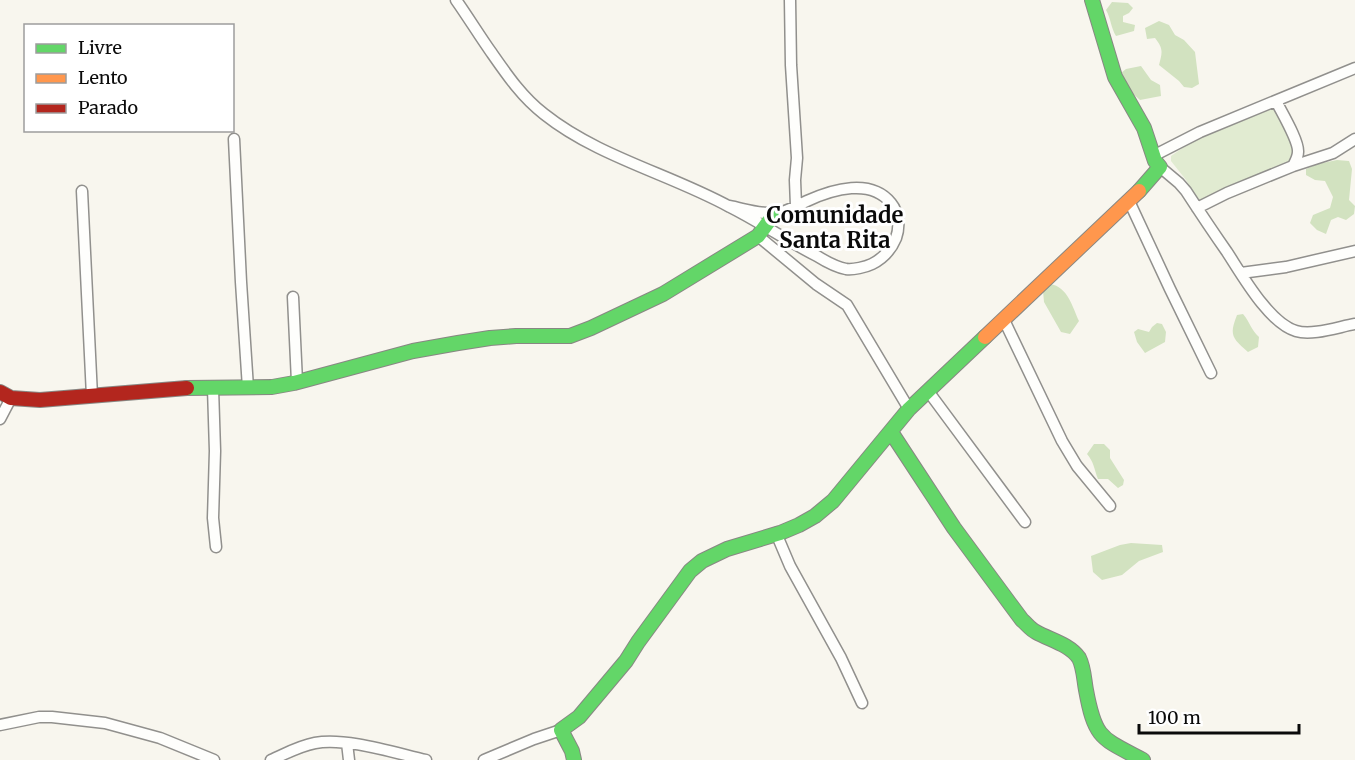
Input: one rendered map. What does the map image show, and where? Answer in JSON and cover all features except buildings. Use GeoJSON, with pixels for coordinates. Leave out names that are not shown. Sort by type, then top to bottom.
{"type":"FeatureCollection","features":[{"type":"Feature","properties":{"kind":"street"},"geometry":{"type":"LineString","coordinates":[[456,0],[515,87],[543,114],[570,133],[729,206],[755,212],[775,213],[832,192],[864,188],[877,192],[892,204],[897,213],[898,231],[890,250],[868,266],[846,269],[762,231]]}},
{"type":"Feature","properties":{"kind":"street"},"geometry":{"type":"LineString","coordinates":[[790,0],[791,64],[797,151],[796,206]]}},
{"type":"Feature","properties":{"kind":"street"},"geometry":{"type":"LineString","coordinates":[[1092,0],[1115,77],[1144,128],[1157,162],[1179,183],[1254,293],[1271,314],[1292,330],[1305,333],[1355,324]]}},
{"type":"Feature","properties":{"kind":"street"},"geometry":{"type":"LineString","coordinates":[[484,760],[561,730],[579,717],[626,661],[681,582],[700,561],[720,551],[792,528],[821,513],[909,409],[1129,201],[1149,180],[1157,162],[1200,132],[1355,68]]}},
{"type":"Feature","properties":{"kind":"street"},"geometry":{"type":"LineString","coordinates":[[1276,101],[1299,150],[1293,166]]}},
{"type":"Feature","properties":{"kind":"street"},"geometry":{"type":"LineString","coordinates":[[234,139],[248,388]]}},
{"type":"Feature","properties":{"kind":"street"},"geometry":{"type":"LineString","coordinates":[[1197,208],[1293,166],[1333,153],[1355,139]]}},
{"type":"Feature","properties":{"kind":"street"},"geometry":{"type":"LineString","coordinates":[[82,190],[92,396]]}},
{"type":"Feature","properties":{"kind":"street"},"geometry":{"type":"LineString","coordinates":[[1129,201],[1211,373]]}},
{"type":"Feature","properties":{"kind":"street"},"geometry":{"type":"LineString","coordinates":[[729,206],[762,231],[816,284],[847,305],[909,409]]}},
{"type":"Feature","properties":{"kind":"street"},"geometry":{"type":"LineString","coordinates":[[0,419],[5,395],[40,400],[169,389],[272,387],[413,351],[458,343],[516,336],[570,336],[663,294],[762,231],[775,213]]}},
{"type":"Feature","properties":{"kind":"street"},"geometry":{"type":"LineString","coordinates":[[1241,273],[1286,267],[1355,251]]}},
{"type":"Feature","properties":{"kind":"street"},"geometry":{"type":"LineString","coordinates":[[293,297],[297,382]]}},
{"type":"Feature","properties":{"kind":"street"},"geometry":{"type":"LineString","coordinates":[[1004,320],[1062,441],[1077,466],[1110,506]]}},
{"type":"Feature","properties":{"kind":"street"},"geometry":{"type":"LineString","coordinates":[[213,388],[215,451],[213,518],[216,547]]}},
{"type":"Feature","properties":{"kind":"street"},"geometry":{"type":"LineString","coordinates":[[928,391],[1025,522]]}},
{"type":"Feature","properties":{"kind":"street"},"geometry":{"type":"LineString","coordinates":[[891,432],[953,527],[1022,620],[1032,629],[1058,642],[1079,658],[1094,721],[1100,734],[1143,760]]}},
{"type":"Feature","properties":{"kind":"street"},"geometry":{"type":"LineString","coordinates":[[776,533],[790,566],[841,658],[862,703]]}},
{"type":"Feature","properties":{"kind":"street"},"geometry":{"type":"LineString","coordinates":[[0,725],[39,717],[105,723],[160,738],[214,760]]}},
{"type":"Feature","properties":{"kind":"street"},"geometry":{"type":"LineString","coordinates":[[561,730],[574,760]]}},
{"type":"Feature","properties":{"kind":"street"},"geometry":{"type":"LineString","coordinates":[[271,760],[300,747],[331,742],[347,743],[426,760]]}},
{"type":"Feature","properties":{"kind":"street"},"geometry":{"type":"LineString","coordinates":[[347,743],[349,760]]}},
{"type":"Feature","properties":{"kind":"green space"},"geometry":{"type":"Polygon","coordinates":[[[1112,2],[1128,3],[1133,8],[1123,16],[1123,22],[1135,25],[1134,31],[1116,36],[1106,10],[1112,2]]]}},
{"type":"Feature","properties":{"kind":"green space"},"geometry":{"type":"Polygon","coordinates":[[[1159,21],[1169,25],[1175,35],[1184,40],[1195,52],[1199,84],[1192,88],[1184,87],[1159,65],[1161,48],[1155,38],[1147,39],[1145,28],[1159,21]]]}},
{"type":"Feature","properties":{"kind":"green space"},"geometry":{"type":"Polygon","coordinates":[[[1141,66],[1151,80],[1160,85],[1161,96],[1140,100],[1131,92],[1121,73],[1126,69],[1141,66]]]}},
{"type":"Feature","properties":{"kind":"green space"},"geometry":{"type":"Polygon","coordinates":[[[1275,107],[1295,149],[1289,163],[1243,181],[1204,200],[1195,196],[1171,161],[1171,156],[1197,138],[1275,107]]]}},
{"type":"Feature","properties":{"kind":"green space"},"geometry":{"type":"Polygon","coordinates":[[[1337,160],[1349,161],[1352,169],[1349,200],[1355,206],[1354,214],[1346,220],[1338,217],[1331,220],[1326,234],[1317,230],[1310,223],[1313,215],[1330,208],[1333,197],[1325,181],[1315,180],[1306,175],[1306,169],[1337,160]]]}},
{"type":"Feature","properties":{"kind":"green space"},"geometry":{"type":"Polygon","coordinates":[[[1050,284],[1065,293],[1079,321],[1070,334],[1061,332],[1044,302],[1043,291],[1050,284]]]}},
{"type":"Feature","properties":{"kind":"green space"},"geometry":{"type":"Polygon","coordinates":[[[1243,314],[1259,337],[1258,347],[1248,352],[1235,339],[1233,332],[1237,315],[1243,314]]]}},
{"type":"Feature","properties":{"kind":"green space"},"geometry":{"type":"Polygon","coordinates":[[[1157,323],[1162,324],[1166,332],[1165,342],[1145,353],[1137,342],[1134,332],[1138,329],[1149,332],[1157,323]]]}},
{"type":"Feature","properties":{"kind":"green space"},"geometry":{"type":"Polygon","coordinates":[[[1094,444],[1104,444],[1110,450],[1110,458],[1124,480],[1123,485],[1118,488],[1108,479],[1098,479],[1093,463],[1087,454],[1094,444]]]}},
{"type":"Feature","properties":{"kind":"green space"},"geometry":{"type":"Polygon","coordinates":[[[1131,543],[1162,545],[1163,552],[1139,561],[1122,575],[1102,580],[1093,572],[1091,556],[1131,543]]]}},
{"type":"Feature","properties":{"kind":"traffic: fast"},"geometry":{"type":"LineString","coordinates":[[1092,0],[1115,77],[1144,128],[1155,161],[1160,167],[1139,191]]}},
{"type":"Feature","properties":{"kind":"traffic: fast"},"geometry":{"type":"LineString","coordinates":[[187,388],[272,387],[413,351],[458,343],[516,336],[570,336],[663,294],[758,236],[775,213]]}},
{"type":"Feature","properties":{"kind":"traffic: fast"},"geometry":{"type":"LineString","coordinates":[[574,760],[561,730],[579,717],[626,661],[690,571],[702,561],[727,549],[780,533],[815,516],[833,501],[909,409],[985,337]]}},
{"type":"Feature","properties":{"kind":"traffic: fast"},"geometry":{"type":"LineString","coordinates":[[891,432],[954,528],[1022,620],[1034,631],[1065,646],[1079,658],[1089,706],[1102,735],[1118,747],[1143,760]]}},
{"type":"Feature","properties":{"kind":"traffic: slow"},"geometry":{"type":"LineString","coordinates":[[985,337],[1139,191]]}},
{"type":"Feature","properties":{"kind":"traffic: jam"},"geometry":{"type":"LineString","coordinates":[[0,392],[11,398],[40,400],[187,388]]}},
{"type":"Feature","properties":{"kind":"district","name":"Comunidade Santa Rita"},"geometry":{"type":"Point","coordinates":[835,228]}}]}
